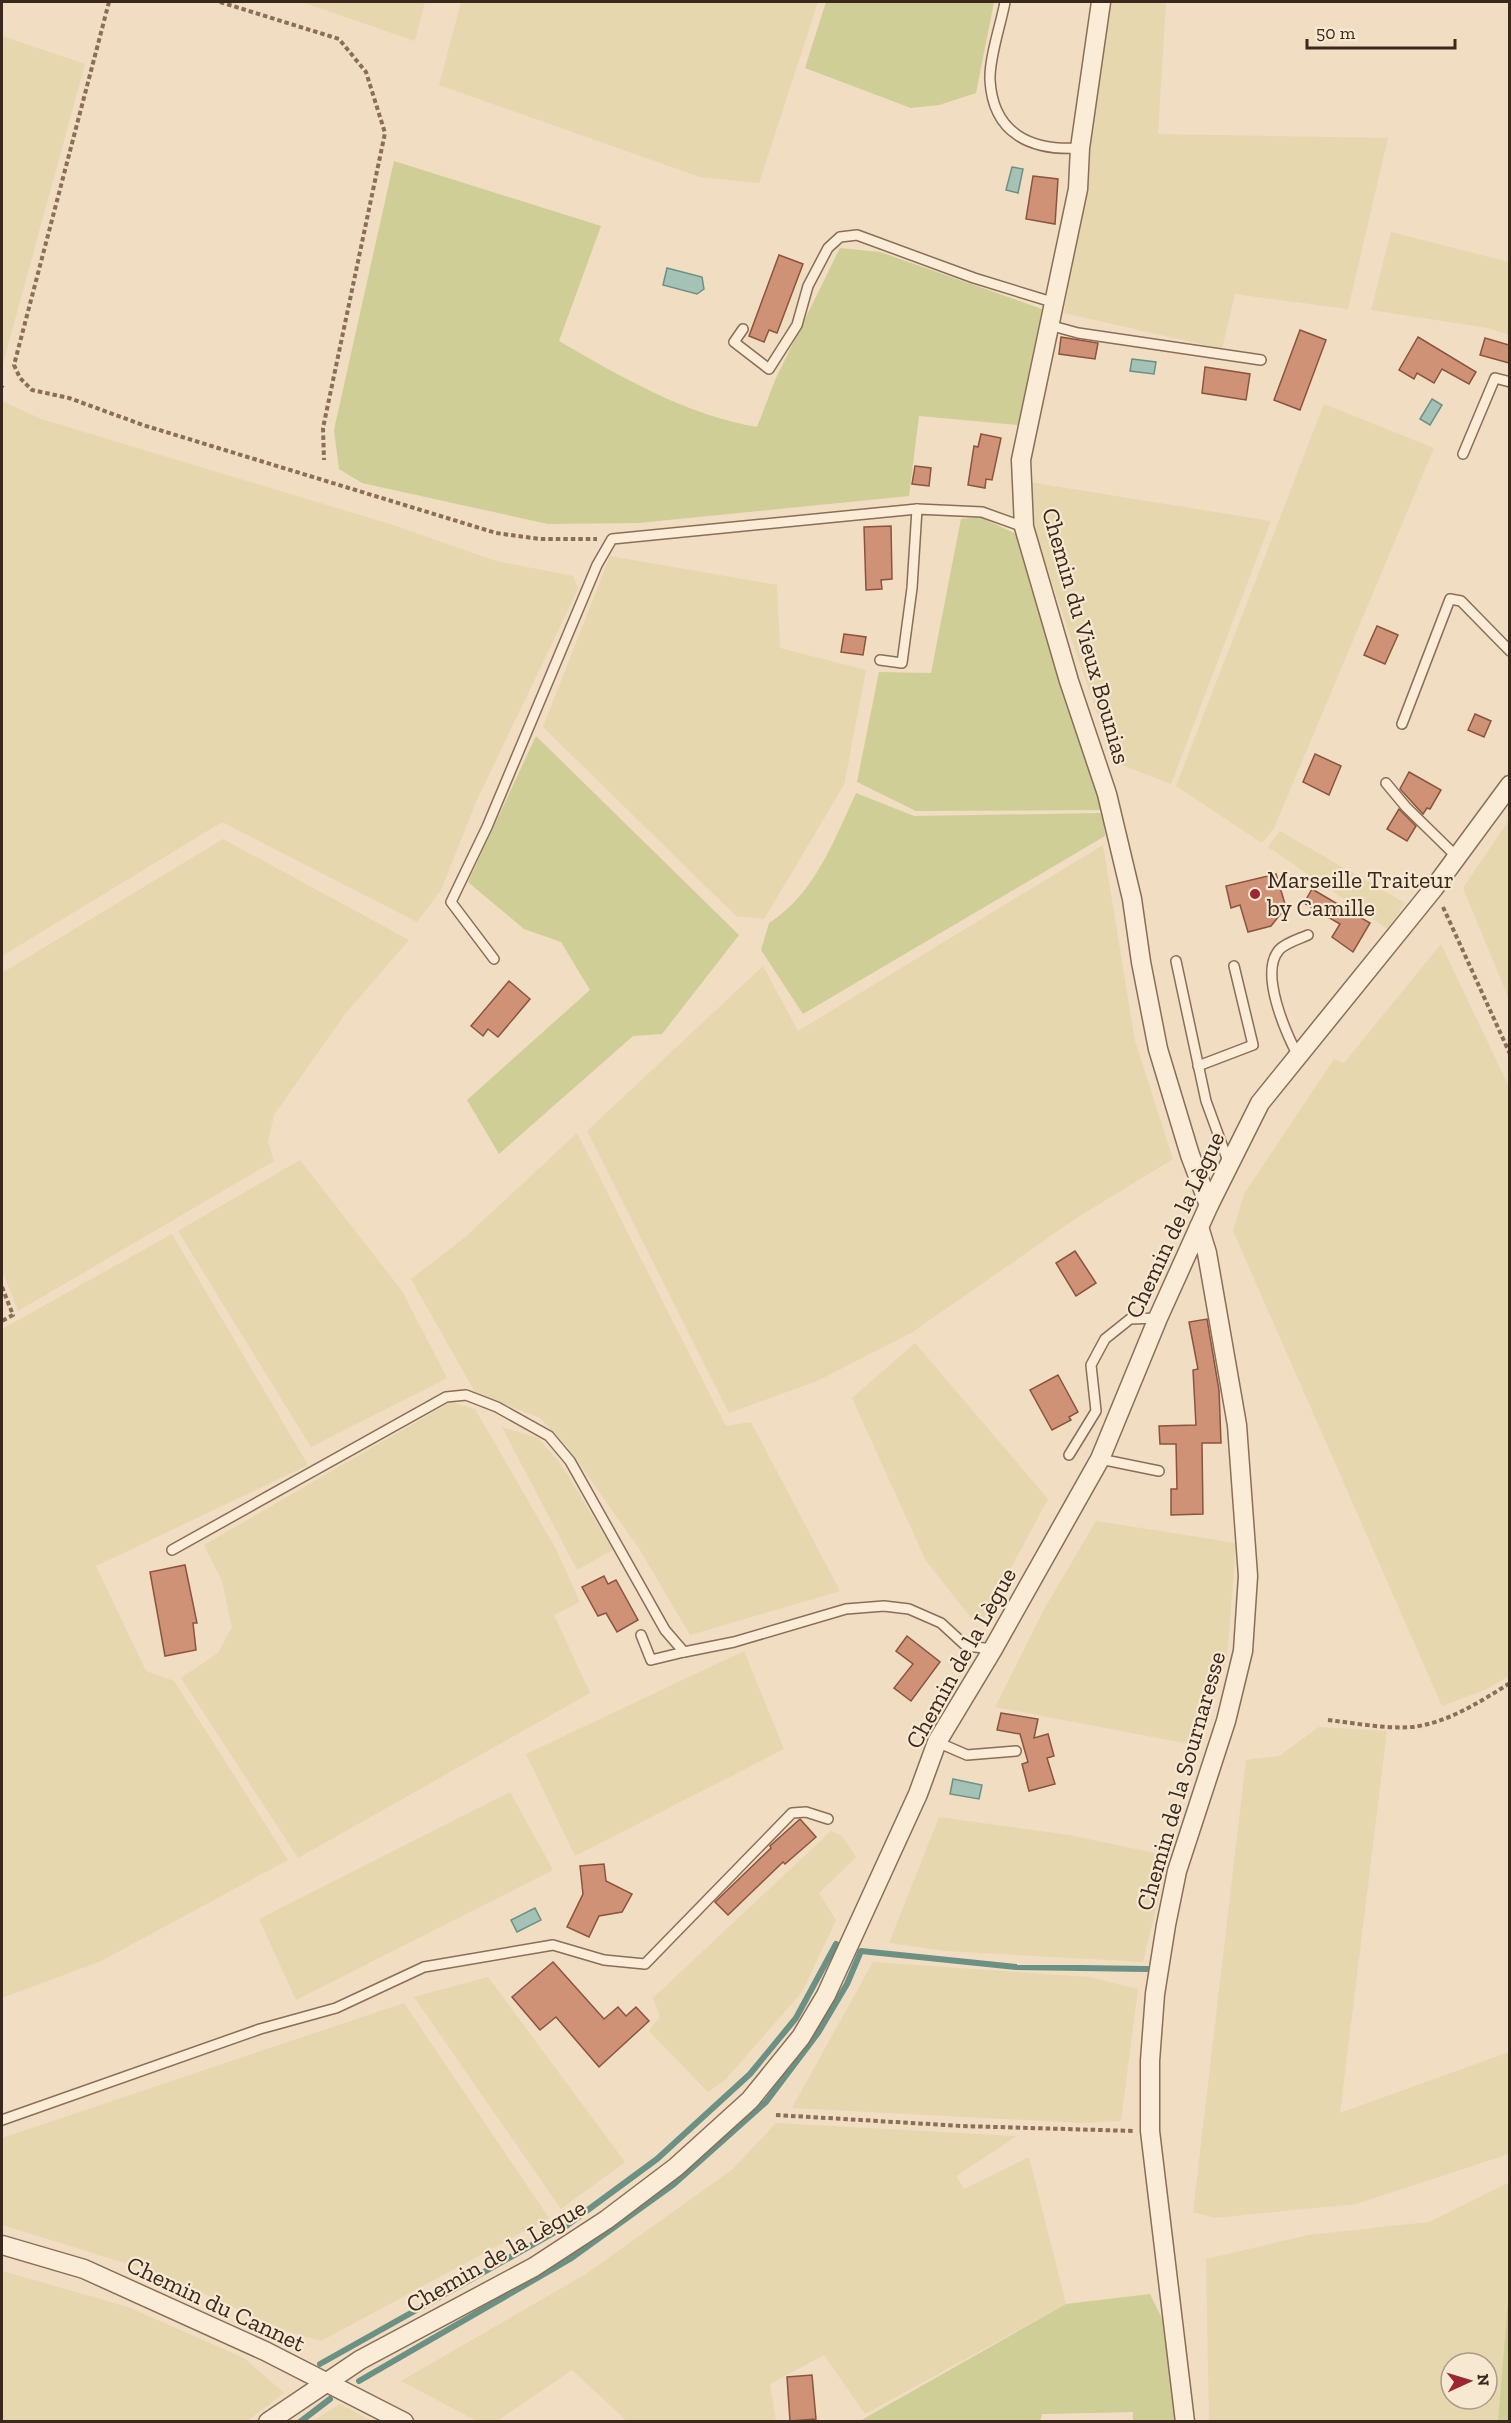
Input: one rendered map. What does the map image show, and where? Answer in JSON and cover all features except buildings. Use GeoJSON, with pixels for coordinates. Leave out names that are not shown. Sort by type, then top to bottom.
{"type":"FeatureCollection","features":[{"type":"Feature","properties":{"kind":"street","name":"Chemin du Vieux Bounias"},"geometry":{"type":"LineString","coordinates":[[1101,2],[1080,148],[1078,189],[1052,302],[1021,460],[1024,527],[1069,681],[1110,804],[1132,899],[1141,962],[1158,1049],[1190,1155],[1209,1205]]}},
{"type":"Feature","properties":{"kind":"street","name":"Chemin de la Lègue"},"geometry":{"type":"LineString","coordinates":[[268,2421],[323,2382],[534,2267],[606,2220],[676,2167],[750,2100],[801,2037],[826,1995],[918,1794],[937,1742],[993,1649],[1100,1459],[1158,1318],[1209,1205],[1260,1103],[1434,888],[1509,785]]}},
{"type":"Feature","properties":{"kind":"street","name":"Chemin de la Sournaresse"},"geometry":{"type":"LineString","coordinates":[[1185,2421],[1150,2132],[1150,2061],[1155,1994],[1166,1925],[1177,1871],[1229,1711],[1243,1651],[1248,1576],[1237,1425],[1208,1253],[1199,1227]]}},
{"type":"Feature","properties":{"kind":"street","name":"Chemin du Cannet"},"geometry":{"type":"LineString","coordinates":[[2,2245],[84,2269],[265,2351],[404,2421]]}},
{"type":"Feature","properties":{"kind":"lane"},"geometry":{"type":"LineString","coordinates":[[1005,2],[990,78],[996,113],[1020,139],[1054,150],[1080,148]]}},
{"type":"Feature","properties":{"kind":"lane"},"geometry":{"type":"LineString","coordinates":[[743,329],[734,342],[769,369],[798,325],[808,286],[828,248],[840,237],[857,235],[974,278],[1052,302]]}},
{"type":"Feature","properties":{"kind":"lane"},"geometry":{"type":"LineString","coordinates":[[1049,325],[1078,333],[1260,360]]}},
{"type":"Feature","properties":{"kind":"lane"},"geometry":{"type":"LineString","coordinates":[[1463,453],[1495,378],[1509,382]]}},
{"type":"Feature","properties":{"kind":"lane"},"geometry":{"type":"LineString","coordinates":[[880,660],[902,663],[912,588],[917,508]]}},
{"type":"Feature","properties":{"kind":"lane"},"geometry":{"type":"LineString","coordinates":[[495,959],[451,902],[505,786],[597,565],[612,539],[917,508],[982,512],[1024,527]]}},
{"type":"Feature","properties":{"kind":"lane"},"geometry":{"type":"LineString","coordinates":[[1402,724],[1450,599],[1461,601],[1509,651]]}},
{"type":"Feature","properties":{"kind":"lane"},"geometry":{"type":"LineString","coordinates":[[1386,783],[1406,807],[1457,857]]}},
{"type":"Feature","properties":{"kind":"lane"},"geometry":{"type":"LineString","coordinates":[[1298,1056],[1283,1026],[1271,973],[1271,963],[1279,949],[1308,935]]}},
{"type":"Feature","properties":{"kind":"lane"},"geometry":{"type":"LineString","coordinates":[[1176,961],[1206,1101],[1229,1164]]}},
{"type":"Feature","properties":{"kind":"lane"},"geometry":{"type":"LineString","coordinates":[[1198,1066],[1253,1045],[1234,966]]}},
{"type":"Feature","properties":{"kind":"lane"},"geometry":{"type":"LineString","coordinates":[[1069,1455],[1096,1411],[1091,1365],[1105,1339],[1130,1319],[1158,1318]]}},
{"type":"Feature","properties":{"kind":"lane"},"geometry":{"type":"LineString","coordinates":[[172,1550],[446,1397],[466,1395],[496,1407],[549,1436],[570,1461],[665,1630],[684,1652]]}},
{"type":"Feature","properties":{"kind":"lane"},"geometry":{"type":"LineString","coordinates":[[1100,1459],[1160,1471]]}},
{"type":"Feature","properties":{"kind":"lane"},"geometry":{"type":"LineString","coordinates":[[640,1635],[651,1660],[734,1642],[846,1609],[884,1606],[909,1609],[941,1623],[966,1646],[993,1649]]}},
{"type":"Feature","properties":{"kind":"lane"},"geometry":{"type":"LineString","coordinates":[[937,1742],[967,1755],[1016,1751]]}},
{"type":"Feature","properties":{"kind":"lane"},"geometry":{"type":"LineString","coordinates":[[2,2120],[260,2029],[336,2008],[424,1967],[553,1945],[604,1960],[645,1964],[792,1813],[806,1812],[828,1819]]}},
{"type":"Feature","properties":{"kind":"path"},"geometry":{"type":"LineString","coordinates":[[109,2],[14,364],[20,378],[32,390],[69,398],[143,425],[496,534],[540,539],[612,539]]}},
{"type":"Feature","properties":{"kind":"path"},"geometry":{"type":"LineString","coordinates":[[220,2],[339,39],[366,72],[385,133],[323,428],[324,460]]}},
{"type":"Feature","properties":{"kind":"path"},"geometry":{"type":"LineString","coordinates":[[1434,888],[1509,1054]]}},
{"type":"Feature","properties":{"kind":"path"},"geometry":{"type":"LineString","coordinates":[[2,1287],[13,1315],[2,1321]]}},
{"type":"Feature","properties":{"kind":"path"},"geometry":{"type":"LineString","coordinates":[[1328,1720],[1385,1727],[1413,1727],[1457,1714],[1509,1683]]}},
{"type":"Feature","properties":{"kind":"path"},"geometry":{"type":"LineString","coordinates":[[776,2115],[962,2126],[1150,2132]]}},
{"type":"Feature","properties":{"kind":"shaded area"},"geometry":{"type":"Polygon","coordinates":[[[302,2],[425,2],[415,41],[302,2]]]}},
{"type":"Feature","properties":{"kind":"shaded area"},"geometry":{"type":"Polygon","coordinates":[[[461,2],[818,2],[759,183],[700,177],[439,85],[461,2]]]}},
{"type":"Feature","properties":{"kind":"shaded area"},"geometry":{"type":"Polygon","coordinates":[[[1111,2],[1166,2],[1158,134],[1388,138],[1348,309],[1235,294],[1222,349],[1064,313],[1111,2]]]}},
{"type":"Feature","properties":{"kind":"shaded area"},"geometry":{"type":"Polygon","coordinates":[[[2,36],[85,64],[2,367],[2,36]]]}},
{"type":"Feature","properties":{"kind":"shaded area"},"geometry":{"type":"Polygon","coordinates":[[[1012,167],[1023,169],[1018,193],[1006,190],[1012,167]]]}},
{"type":"Feature","properties":{"kind":"shaded area"},"geometry":{"type":"Polygon","coordinates":[[[1391,232],[1509,262],[1509,335],[1488,328],[1371,310],[1391,232]]]}},
{"type":"Feature","properties":{"kind":"shaded area"},"geometry":{"type":"Polygon","coordinates":[[[667,268],[702,277],[704,289],[697,294],[663,285],[667,268]]]}},
{"type":"Feature","properties":{"kind":"shaded area"},"geometry":{"type":"Polygon","coordinates":[[[1132,359],[1156,362],[1154,374],[1130,371],[1132,359]]]}},
{"type":"Feature","properties":{"kind":"shaded area"},"geometry":{"type":"Polygon","coordinates":[[[1432,399],[1442,405],[1430,425],[1420,419],[1432,399]]]}},
{"type":"Feature","properties":{"kind":"shaded area"},"geometry":{"type":"Polygon","coordinates":[[[2,401],[41,419],[390,524],[496,561],[573,576],[578,589],[476,802],[441,890],[417,922],[222,822],[2,956],[2,401]]]}},
{"type":"Feature","properties":{"kind":"shaded area"},"geometry":{"type":"Polygon","coordinates":[[[1324,404],[1434,448],[1274,828],[1262,843],[1176,786],[1324,404]]]}},
{"type":"Feature","properties":{"kind":"shaded area"},"geometry":{"type":"Polygon","coordinates":[[[1029,482],[1271,521],[1171,784],[1114,762],[1031,522],[1029,482]]]}},
{"type":"Feature","properties":{"kind":"shaded area"},"geometry":{"type":"Polygon","coordinates":[[[610,556],[777,585],[780,648],[866,670],[844,785],[764,919],[736,916],[543,727],[610,556]]]}},
{"type":"Feature","properties":{"kind":"shaded area"},"geometry":{"type":"Polygon","coordinates":[[[1509,820],[1509,999],[1463,888],[1509,820]]]}},
{"type":"Feature","properties":{"kind":"shaded area"},"geometry":{"type":"Polygon","coordinates":[[[1280,831],[1405,903],[1388,929],[1268,847],[1280,831]]]}},
{"type":"Feature","properties":{"kind":"shaded area"},"geometry":{"type":"Polygon","coordinates":[[[223,839],[409,940],[345,1014],[274,1115],[268,1142],[274,1161],[18,1311],[2,1270],[2,973],[223,839]]]}},
{"type":"Feature","properties":{"kind":"shaded area"},"geometry":{"type":"Polygon","coordinates":[[[1103,845],[1135,1041],[1173,1159],[1078,1217],[911,1333],[817,1381],[729,1413],[587,1131],[763,966],[798,1031],[1103,845]]]}},
{"type":"Feature","properties":{"kind":"shaded area"},"geometry":{"type":"Polygon","coordinates":[[[1441,944],[1510,1089],[1509,1676],[1487,1689],[1442,1706],[1233,1231],[1244,1194],[1334,1059],[1344,1063],[1441,944]]]}},
{"type":"Feature","properties":{"kind":"shaded area"},"geometry":{"type":"Polygon","coordinates":[[[577,1133],[726,1426],[751,1422],[840,1591],[690,1635],[640,1550],[566,1445],[540,1418],[475,1392],[411,1279],[463,1239],[577,1133]]]}},
{"type":"Feature","properties":{"kind":"shaded area"},"geometry":{"type":"Polygon","coordinates":[[[300,1160],[402,1291],[447,1378],[311,1447],[178,1231],[300,1160]]]}},
{"type":"Feature","properties":{"kind":"shaded area"},"geometry":{"type":"Polygon","coordinates":[[[172,1234],[308,1465],[96,1566],[146,1671],[174,1681],[288,1860],[101,1961],[2,1998],[2,1329],[172,1234]]]}},
{"type":"Feature","properties":{"kind":"shaded area"},"geometry":{"type":"Polygon","coordinates":[[[915,1343],[1048,1499],[985,1616],[972,1619],[926,1561],[852,1398],[915,1343]]]}},
{"type":"Feature","properties":{"kind":"shaded area"},"geometry":{"type":"Polygon","coordinates":[[[451,1402],[475,1409],[556,1549],[580,1602],[554,1615],[590,1693],[298,1858],[181,1678],[218,1653],[232,1627],[222,1581],[204,1545],[451,1402]]]}},
{"type":"Feature","properties":{"kind":"shaded area"},"geometry":{"type":"Polygon","coordinates":[[[502,1427],[538,1438],[561,1464],[613,1550],[577,1570],[502,1427]]]}},
{"type":"Feature","properties":{"kind":"shaded area"},"geometry":{"type":"Polygon","coordinates":[[[1096,1521],[1236,1543],[1227,1658],[1200,1746],[995,1707],[1043,1611],[1096,1521]]]}},
{"type":"Feature","properties":{"kind":"shaded area"},"geometry":{"type":"Polygon","coordinates":[[[744,1651],[784,1749],[575,1856],[526,1754],[744,1651]]]}},
{"type":"Feature","properties":{"kind":"shaded area"},"geometry":{"type":"Polygon","coordinates":[[[1319,1727],[1387,1731],[1340,2113],[1509,2052],[1509,2154],[1356,2204],[1215,2218],[1193,2212],[1246,1760],[1279,1756],[1319,1727]]]}},
{"type":"Feature","properties":{"kind":"shaded area"},"geometry":{"type":"Polygon","coordinates":[[[953,1779],[982,1785],[979,1799],[950,1794],[953,1779]]]}},
{"type":"Feature","properties":{"kind":"shaded area"},"geometry":{"type":"Polygon","coordinates":[[[510,1792],[553,1870],[296,2000],[259,1919],[510,1792]]]}},
{"type":"Feature","properties":{"kind":"shaded area"},"geometry":{"type":"Polygon","coordinates":[[[939,1817],[1069,1835],[1169,1856],[1143,1962],[946,1951],[889,1943],[939,1817]]]}},
{"type":"Feature","properties":{"kind":"shaded area"},"geometry":{"type":"Polygon","coordinates":[[[831,1831],[842,1836],[856,1857],[819,1893],[836,1920],[802,1992],[725,2080],[708,2092],[649,2031],[660,2016],[653,1998],[831,1831]]]}},
{"type":"Feature","properties":{"kind":"shaded area"},"geometry":{"type":"Polygon","coordinates":[[[535,1908],[541,1920],[517,1932],[511,1920],[535,1908]]]}},
{"type":"Feature","properties":{"kind":"shaded area"},"geometry":{"type":"Polygon","coordinates":[[[873,1962],[1089,1977],[1138,1989],[1121,2121],[1082,2123],[792,2108],[873,1962]]]}},
{"type":"Feature","properties":{"kind":"shaded area"},"geometry":{"type":"Polygon","coordinates":[[[488,1977],[625,2162],[561,2209],[414,1997],[488,1977]]]}},
{"type":"Feature","properties":{"kind":"shaded area"},"geometry":{"type":"Polygon","coordinates":[[[404,2003],[549,2218],[321,2341],[280,2329],[167,2276],[2,2225],[2,2138],[404,2003]]]}},
{"type":"Feature","properties":{"kind":"shaded area"},"geometry":{"type":"Polygon","coordinates":[[[776,2123],[1017,2136],[956,2176],[964,2189],[1029,2157],[1066,2304],[865,2414],[824,2355],[770,2384],[776,2421],[627,2421],[572,2370],[497,2421],[477,2421],[401,2381],[586,2274],[733,2169],[776,2123]]]}},
{"type":"Feature","properties":{"kind":"shaded area"},"geometry":{"type":"Polygon","coordinates":[[[1508,2183],[1510,2290],[1499,2410],[1499,2351],[1439,2351],[1439,2411],[1499,2411],[1498,2421],[1209,2421],[1206,2259],[1308,2235],[1429,2222],[1508,2183]]]}},
{"type":"Feature","properties":{"kind":"shaded area"},"geometry":{"type":"Polygon","coordinates":[[[2,2271],[128,2307],[244,2358],[284,2393],[247,2421],[2,2421],[2,2271]]]}},
{"type":"Feature","properties":{"kind":"shaded area"},"geometry":{"type":"Polygon","coordinates":[[[340,2404],[371,2421],[313,2421],[340,2404]]]}},
{"type":"Feature","properties":{"kind":"green space"},"geometry":{"type":"Polygon","coordinates":[[[826,2],[994,2],[976,93],[939,105],[911,108],[805,68],[826,2]]]}},
{"type":"Feature","properties":{"kind":"green space"},"geometry":{"type":"Polygon","coordinates":[[[394,161],[601,226],[559,341],[606,368],[679,404],[705,414],[757,427],[776,378],[840,248],[880,252],[1042,309],[1018,425],[919,416],[909,496],[638,523],[548,524],[362,483],[339,469],[334,430],[394,161]]]}},
{"type":"Feature","properties":{"kind":"green space"},"geometry":{"type":"Polygon","coordinates":[[[980,517],[1020,536],[1102,810],[916,811],[857,782],[879,672],[931,673],[961,519],[980,517]]]}},
{"type":"Feature","properties":{"kind":"green space"},"geometry":{"type":"Polygon","coordinates":[[[536,736],[739,935],[662,1034],[633,1036],[499,1154],[467,1100],[590,990],[561,942],[524,929],[468,882],[536,736]]]}},
{"type":"Feature","properties":{"kind":"green space"},"geometry":{"type":"Polygon","coordinates":[[[856,793],[914,816],[1103,813],[1105,836],[803,1014],[761,950],[769,923],[799,897],[822,865],[856,793]]]}},
{"type":"Feature","properties":{"kind":"green space"},"geometry":{"type":"Polygon","coordinates":[[[1509,2290],[1509,2421],[1498,2421],[1509,2290]]]}},
{"type":"Feature","properties":{"kind":"green space"},"geometry":{"type":"Polygon","coordinates":[[[1150,2294],[1168,2331],[1178,2421],[1133,2421],[1133,2412],[1042,2414],[1040,2422],[858,2422],[1066,2304],[1150,2294]]]}},
{"type":"Feature","properties":{"kind":"waterway"},"geometry":{"type":"LineString","coordinates":[[320,2364],[566,2226],[657,2159],[750,2074],[796,2018],[836,1944]]}},
{"type":"Feature","properties":{"kind":"waterway"},"geometry":{"type":"LineString","coordinates":[[359,2381],[570,2259],[674,2184],[766,2102],[818,2033],[847,1984],[861,1951],[1016,1967],[1147,1969]]}},
{"type":"Feature","properties":{"kind":"waterway"},"geometry":{"type":"LineString","coordinates":[[300,2422],[330,2399]]}},
{"type":"Feature","properties":{"kind":"place","name":"Marseille Traiteur by Camille"},"geometry":{"type":"Point","coordinates":[1255,894]}}]}
